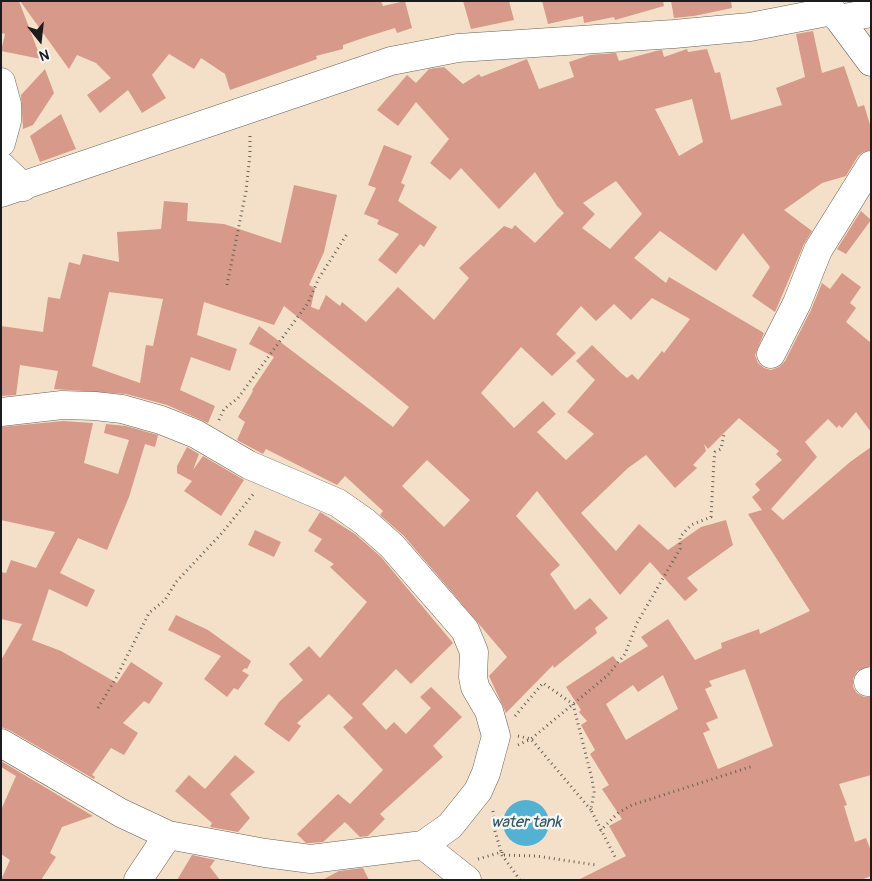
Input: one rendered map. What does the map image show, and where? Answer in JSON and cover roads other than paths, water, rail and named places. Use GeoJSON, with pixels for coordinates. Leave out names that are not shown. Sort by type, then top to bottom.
{"type":"FeatureCollection","features":[{"type":"Feature","properties":{"kind":"street"},"geometry":{"type":"LineString","coordinates":[[1,166],[12,190],[391,61],[458,48],[674,34],[750,27],[831,10],[871,13]]}},
{"type":"Feature","properties":{"kind":"street"},"geometry":{"type":"LineString","coordinates":[[831,10],[871,62]]}},
{"type":"Feature","properties":{"kind":"street"},"geometry":{"type":"LineString","coordinates":[[1,82],[7,104],[8,121],[1,143]]}},
{"type":"Feature","properties":{"kind":"street"},"geometry":{"type":"LineString","coordinates":[[771,354],[796,303],[818,250],[871,165]]}},
{"type":"Feature","properties":{"kind":"street"},"geometry":{"type":"LineString","coordinates":[[1,412],[62,405],[122,409],[161,420],[207,440],[249,465],[338,504],[365,522],[392,546],[465,630],[474,652],[473,677],[475,688],[498,718],[496,736],[486,773],[478,791],[450,826],[423,846],[311,859],[257,852],[168,835],[114,808],[1,743]]}},
{"type":"Feature","properties":{"kind":"street"},"geometry":{"type":"LineString","coordinates":[[138,880],[168,835]]}},
{"type":"Feature","properties":{"kind":"street"},"geometry":{"type":"LineString","coordinates":[[423,846],[460,873]]}},
{"type":"Feature","properties":{"kind":"water","name":"water tank"},"geometry":{"type":"Polygon","coordinates":[[[526,800],[539,804],[545,810],[549,823],[545,836],[539,842],[526,846],[513,842],[507,836],[503,823],[507,810],[513,804],[526,800]]]}}]}
